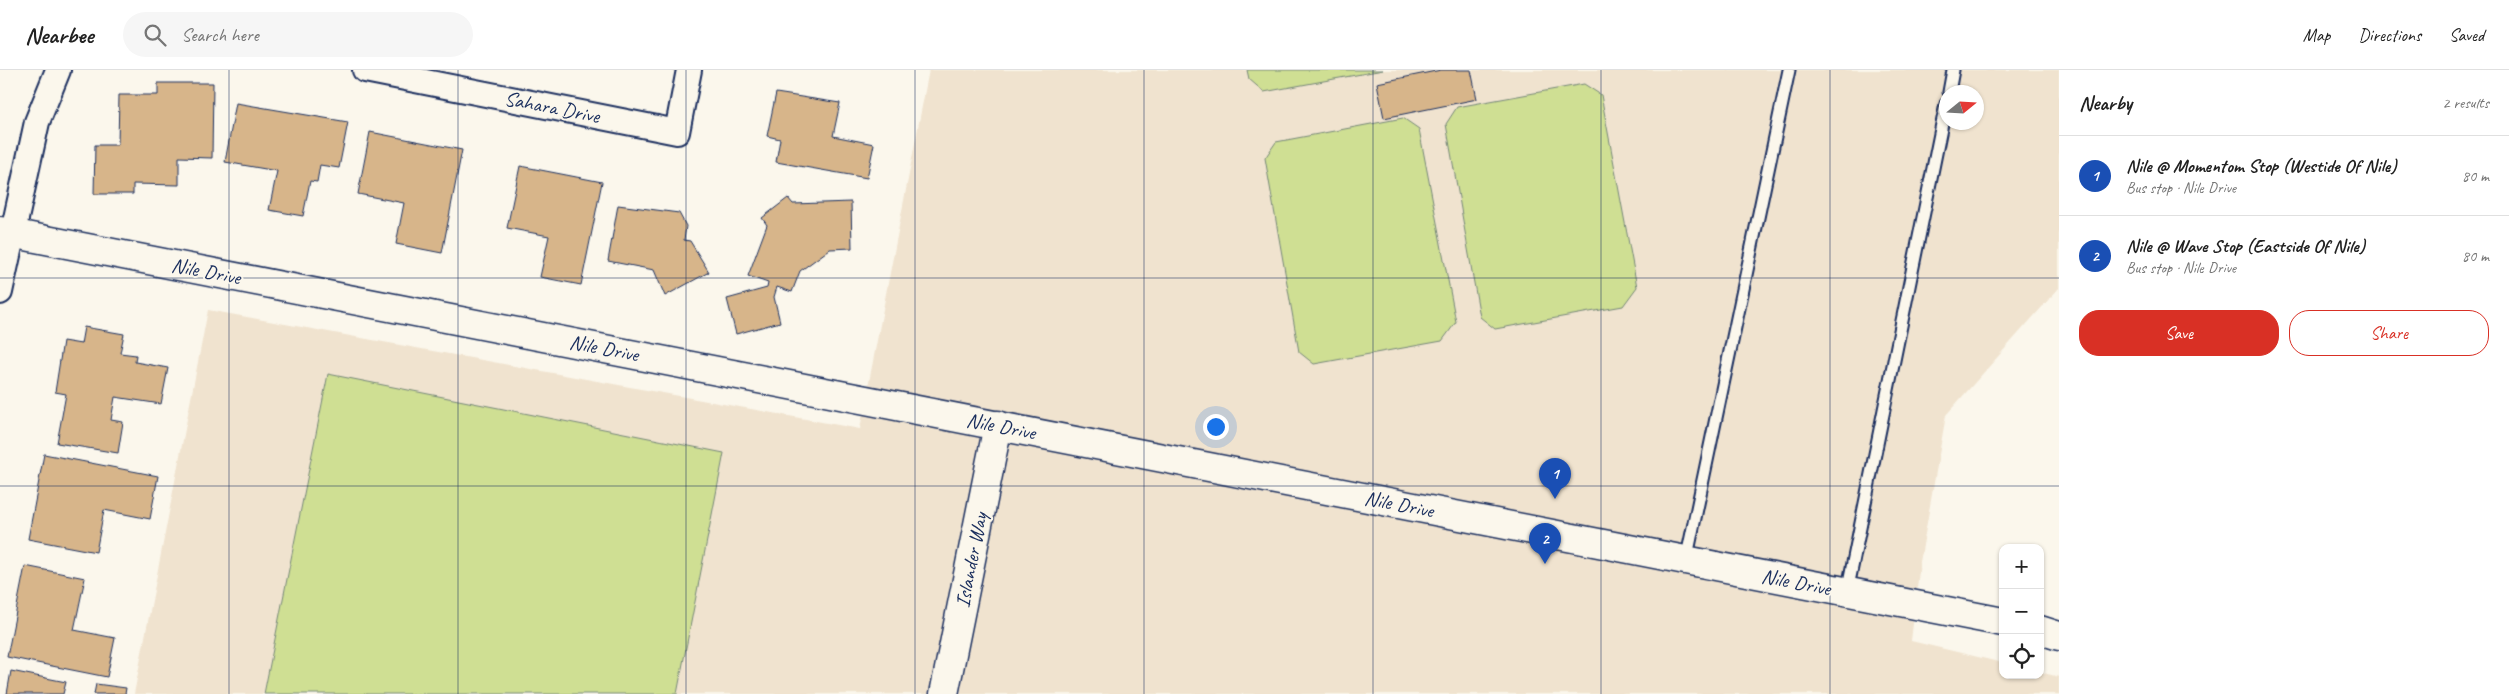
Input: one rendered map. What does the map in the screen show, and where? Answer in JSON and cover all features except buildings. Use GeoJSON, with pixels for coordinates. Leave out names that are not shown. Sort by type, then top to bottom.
{"type":"FeatureCollection","features":[{"type":"Feature","properties":{"kind":"main road","name":"Nile Drive"},"geometry":{"type":"LineString","coordinates":[[6,232],[1999,621]]}},
{"type":"Feature","properties":{"kind":"main road","name":"Islander Way"},"geometry":{"type":"LineString","coordinates":[[944,694],[998,425]]}},
{"type":"Feature","properties":{"kind":"main road"},"geometry":{"type":"LineString","coordinates":[[2044,631],[2059,636]]}},
{"type":"Feature","properties":{"kind":"street"},"geometry":{"type":"LineString","coordinates":[[0,292],[6,232],[37,122],[58,70]]}},
{"type":"Feature","properties":{"kind":"street","name":"Sahara Drive"},"geometry":{"type":"LineString","coordinates":[[365,70],[677,132],[689,70]]}},
{"type":"Feature","properties":{"kind":"lane"},"geometry":{"type":"LineString","coordinates":[[1686,561],[1789,70]]}},
{"type":"Feature","properties":{"kind":"lane"},"geometry":{"type":"LineString","coordinates":[[1950,85],[1953,70]]}},
{"type":"Feature","properties":{"kind":"lane"},"geometry":{"type":"LineString","coordinates":[[1847,592],[1941,130]]}},
{"type":"Feature","properties":{"kind":"shaded area"},"geometry":{"type":"Polygon","coordinates":[[[929,70],[2059,70],[2059,288],[1946,415],[1920,562],[1911,641],[1999,662],[1999,679],[2044,679],[2044,673],[2059,677],[2059,694],[134,694],[208,310],[860,429],[929,70]]]}},
{"type":"Feature","properties":{"kind":"green space"},"geometry":{"type":"Polygon","coordinates":[[[1247,70],[1383,70],[1264,92],[1249,79],[1247,70]]]}},
{"type":"Feature","properties":{"kind":"green space"},"geometry":{"type":"Polygon","coordinates":[[[1584,84],[1601,95],[1637,287],[1623,306],[1495,329],[1480,317],[1446,124],[1457,107],[1584,84]]]}},
{"type":"Feature","properties":{"kind":"green space"},"geometry":{"type":"Polygon","coordinates":[[[1403,118],[1419,129],[1456,322],[1442,341],[1314,364],[1299,352],[1265,158],[1276,142],[1403,118]]]}},
{"type":"Feature","properties":{"kind":"green space"},"geometry":{"type":"Polygon","coordinates":[[[328,374],[724,453],[677,694],[264,694],[328,374]]]}},
{"type":"Feature","properties":{"kind":"place","name":"Nile @ Momentom Stop (Westide Of Nile)"},"geometry":{"type":"Point","coordinates":[1555,499]}},
{"type":"Feature","properties":{"kind":"place","name":"Nile @ Wave Stop (Eastside Of Nile)"},"geometry":{"type":"Point","coordinates":[1545,564]}}]}
